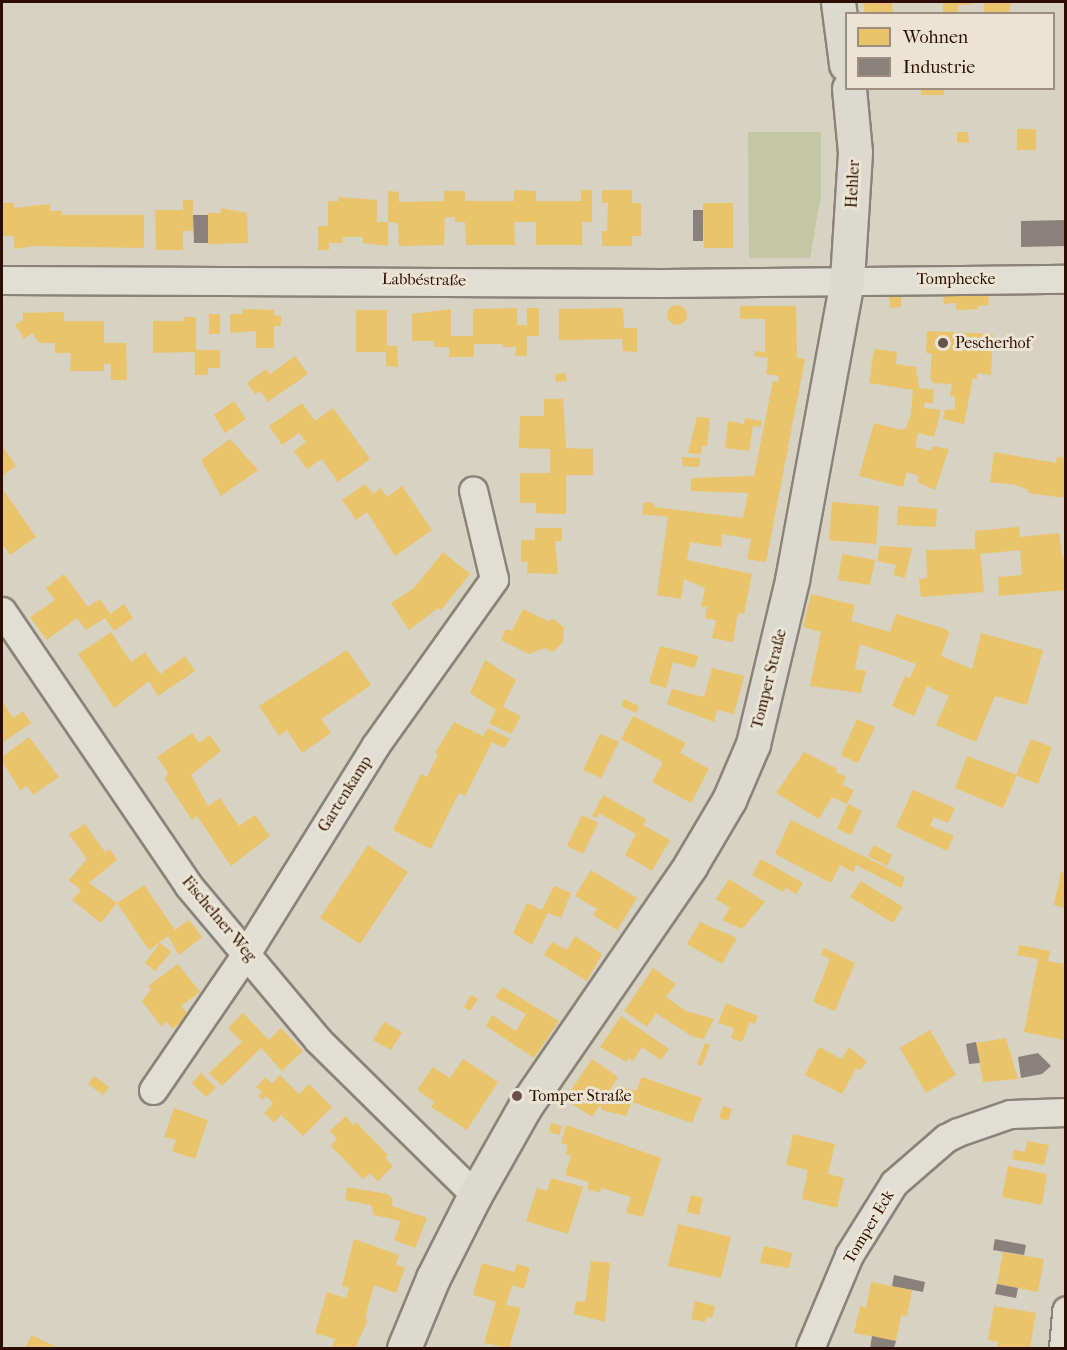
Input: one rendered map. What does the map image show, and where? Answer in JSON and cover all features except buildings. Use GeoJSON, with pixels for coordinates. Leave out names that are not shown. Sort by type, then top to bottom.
{"type":"FeatureCollection","features":[{"type":"Feature","properties":{"kind":"main road"},"geometry":{"type":"LineString","coordinates":[[838,2],[845,56]]}},
{"type":"Feature","properties":{"kind":"main road","name":"Hehler"},"geometry":{"type":"LineString","coordinates":[[847,280],[855,152],[849,90]]}},
{"type":"Feature","properties":{"kind":"main road","name":"Tomper Straße"},"geometry":{"type":"LineString","coordinates":[[404,1348],[433,1278],[475,1195],[526,1106],[690,866],[729,800],[753,744],[792,580],[847,280]]}},
{"type":"Feature","properties":{"kind":"street","name":"Tomphecke"},"geometry":{"type":"LineString","coordinates":[[847,280],[1065,279]]}},
{"type":"Feature","properties":{"kind":"street","name":"Labbéstraße"},"geometry":{"type":"LineString","coordinates":[[2,280],[664,283],[847,280]]}},
{"type":"Feature","properties":{"kind":"street","name":"Gartenkamp"},"geometry":{"type":"LineString","coordinates":[[153,1090],[247,952],[375,746],[494,579],[473,490]]}},
{"type":"Feature","properties":{"kind":"street","name":"Fischelner Weg"},"geometry":{"type":"LineString","coordinates":[[2,611],[188,885],[247,952],[318,1040],[475,1195]]}},
{"type":"Feature","properties":{"kind":"street","name":"Tomper Eck"},"geometry":{"type":"LineString","coordinates":[[810,1348],[849,1255],[894,1183],[946,1138],[958,1132],[1010,1114],[1065,1112]]}},
{"type":"Feature","properties":{"kind":"street"},"geometry":{"type":"LineString","coordinates":[[1063,1348],[1065,1310]]}},
{"type":"Feature","properties":{"kind":"green space"},"geometry":{"type":"Polygon","coordinates":[[[748,132],[821,132],[821,195],[810,258],[749,258],[748,132]]]}},
{"type":"Feature","properties":{"kind":"place","name":"Pescherhof"},"geometry":{"type":"Point","coordinates":[943,343]}},
{"type":"Feature","properties":{"kind":"place","name":"Tomper Straße"},"geometry":{"type":"Point","coordinates":[517,1096]}}]}
